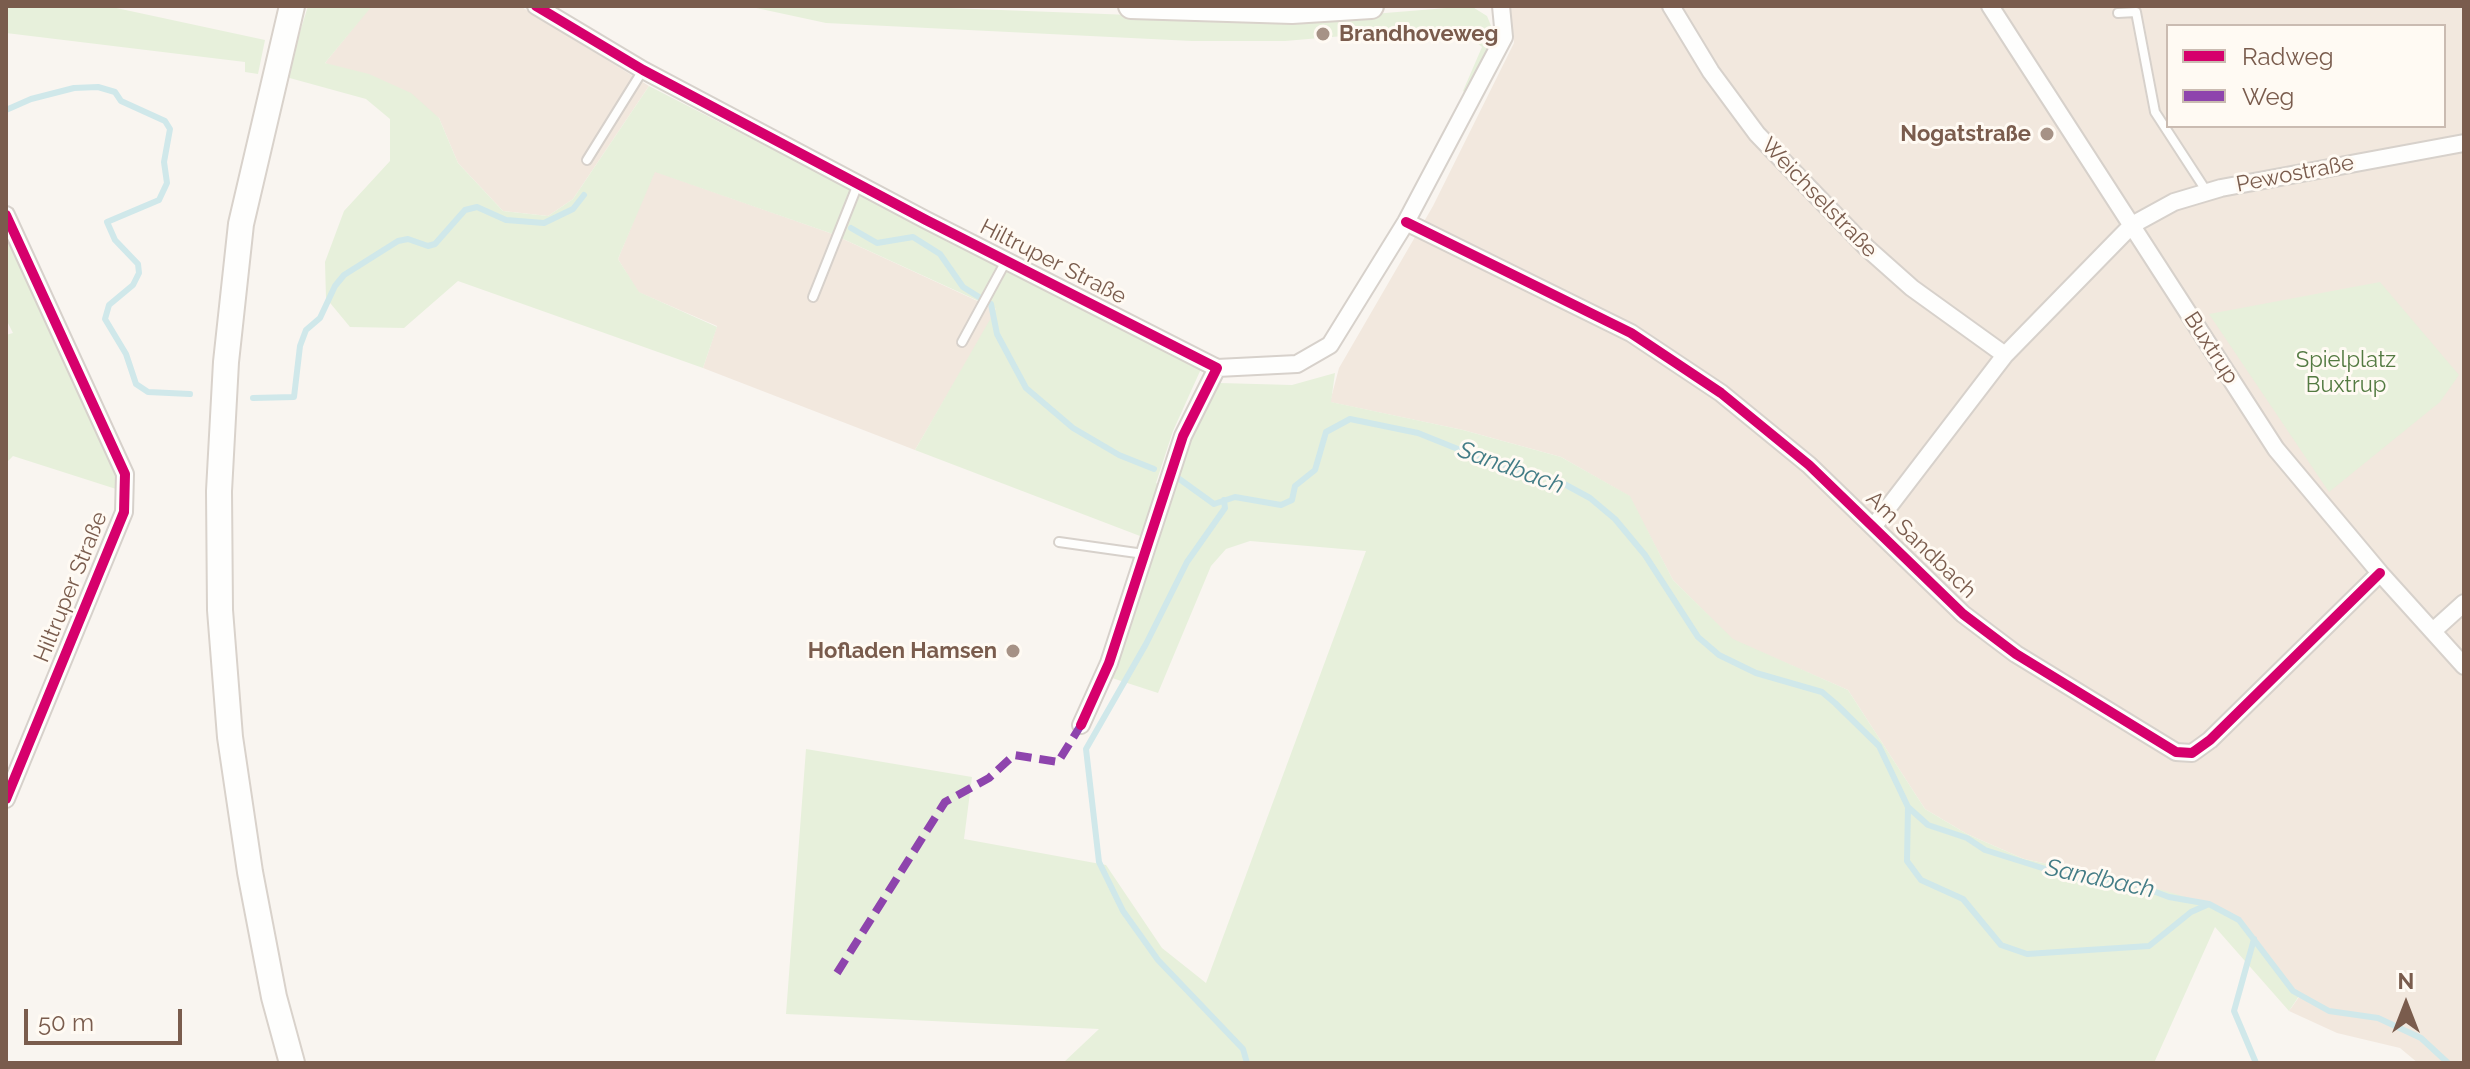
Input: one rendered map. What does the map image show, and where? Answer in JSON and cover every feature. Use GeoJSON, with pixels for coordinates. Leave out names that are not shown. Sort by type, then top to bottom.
{"type":"FeatureCollection","features":[{"type":"Feature","properties":{"kind":"main road"},"geometry":{"type":"LineString","coordinates":[[292,6],[241,224],[226,362],[219,491],[220,610],[230,737],[250,872],[274,997],[292,1063]]}},
{"type":"Feature","properties":{"kind":"main road"},"geometry":{"type":"LineString","coordinates":[[1131,6],[1292,11],[1371,6]]}},
{"type":"Feature","properties":{"kind":"street","name":"Hiltruper Straße"},"geometry":{"type":"LineString","coordinates":[[536,6],[643,70],[1217,368],[1297,364],[1330,345],[1406,222],[1504,37],[1501,6]]}},
{"type":"Feature","properties":{"kind":"street","name":"Weichselstraße"},"geometry":{"type":"LineString","coordinates":[[1671,6],[1711,72],[1757,134],[1867,248],[1912,288],[2005,355]]}},
{"type":"Feature","properties":{"kind":"street","name":"Buxtrup"},"geometry":{"type":"LineString","coordinates":[[1990,6],[2276,449],[2380,573],[2464,666]]}},
{"type":"Feature","properties":{"kind":"street","name":"Pewostraße"},"geometry":{"type":"LineString","coordinates":[[2132,225],[2174,202],[2208,192],[2464,143]]}},
{"type":"Feature","properties":{"kind":"street","name":"Hiltruper Straße"},"geometry":{"type":"LineString","coordinates":[[6,215],[125,474],[124,512],[6,799]]}},
{"type":"Feature","properties":{"kind":"street","name":"Am Sandbach"},"geometry":{"type":"LineString","coordinates":[[1406,222],[1631,333],[1721,393],[1809,465],[1963,614],[2139,733],[2176,752],[2192,753],[2210,740],[2380,573]]}},
{"type":"Feature","properties":{"kind":"street"},"geometry":{"type":"LineString","coordinates":[[1874,526],[2005,355],[2132,225]]}},
{"type":"Feature","properties":{"kind":"street"},"geometry":{"type":"LineString","coordinates":[[1081,725],[1109,663],[1183,436],[1217,368]]}},
{"type":"Feature","properties":{"kind":"street"},"geometry":{"type":"LineString","coordinates":[[2433,631],[2464,603]]}},
{"type":"Feature","properties":{"kind":"lane"},"geometry":{"type":"LineString","coordinates":[[2118,13],[2136,12],[2155,112],[2208,192]]}},
{"type":"Feature","properties":{"kind":"lane"},"geometry":{"type":"LineString","coordinates":[[587,160],[643,70]]}},
{"type":"Feature","properties":{"kind":"lane"},"geometry":{"type":"LineString","coordinates":[[813,297],[858,184]]}},
{"type":"Feature","properties":{"kind":"lane","name":"Hiltruper Straße"},"geometry":{"type":"LineString","coordinates":[[962,342],[1006,261]]}},
{"type":"Feature","properties":{"kind":"lane"},"geometry":{"type":"LineString","coordinates":[[1059,542],[1144,554]]}},
{"type":"Feature","properties":{"kind":"shaded area"},"geometry":{"type":"Polygon","coordinates":[[[371,6],[520,6],[649,86],[573,199],[548,216],[503,211],[458,163],[439,118],[325,63],[371,6]]]}},
{"type":"Feature","properties":{"kind":"shaded area"},"geometry":{"type":"Polygon","coordinates":[[[1510,6],[2464,6],[2464,1063],[2418,1063],[2400,1048],[2337,1033],[2289,1011],[2299,997],[2240,920],[2143,884],[2024,859],[1967,834],[1925,809],[1848,690],[1733,640],[1673,580],[1629,496],[1561,457],[1463,430],[1330,402],[1339,368],[1433,206],[1514,43],[1510,6]]]}},
{"type":"Feature","properties":{"kind":"shaded area"},"geometry":{"type":"Polygon","coordinates":[[[654,171],[830,233],[997,310],[915,450],[703,368],[717,326],[638,292],[618,259],[654,171]]]}},
{"type":"Feature","properties":{"kind":"green space"},"geometry":{"type":"Polygon","coordinates":[[[6,6],[107,6],[265,40],[258,74],[245,72],[245,62],[6,33],[6,6]]]}},
{"type":"Feature","properties":{"kind":"green space"},"geometry":{"type":"Polygon","coordinates":[[[308,6],[372,6],[325,63],[369,74],[411,93],[439,118],[458,163],[503,211],[548,216],[573,199],[649,86],[1201,369],[1173,431],[1156,483],[1168,489],[1186,438],[1220,383],[1292,385],[1335,373],[1331,402],[1463,430],[1561,457],[1630,496],[1673,580],[1733,639],[1848,690],[1925,809],[1967,834],[2024,859],[2142,884],[2206,903],[2240,919],[2299,996],[2289,1011],[2215,927],[2154,1063],[1063,1063],[1099,1029],[786,1014],[806,749],[972,777],[964,839],[1106,865],[1162,948],[1206,983],[1366,551],[1250,541],[1226,549],[1211,566],[1158,693],[1112,678],[1145,582],[1140,536],[915,450],[996,309],[830,233],[655,172],[618,259],[639,292],[717,327],[703,368],[458,281],[404,328],[350,327],[326,298],[325,262],[344,211],[390,161],[390,119],[366,99],[286,77],[308,6]]]}},
{"type":"Feature","properties":{"kind":"green space"},"geometry":{"type":"Polygon","coordinates":[[[747,6],[897,6],[1287,21],[1471,6],[1487,16],[1496,38],[1469,96],[1463,91],[1482,47],[1463,31],[1437,28],[1285,41],[1192,41],[826,23],[747,6]]]}},
{"type":"Feature","properties":{"kind":"green space"},"geometry":{"type":"Polygon","coordinates":[[[6,227],[117,474],[116,489],[13,456],[6,463],[6,335],[13,333],[6,319],[6,227]]]}},
{"type":"Feature","properties":{"kind":"green space","name":"Spielplatz Buxtrup"},"geometry":{"type":"Polygon","coordinates":[[[2380,282],[2459,375],[2440,402],[2329,492],[2209,314],[2380,282]]]}},
{"type":"Feature","properties":{"kind":"waterway","name":"Sandbach"},"geometry":{"type":"LineString","coordinates":[[6,110],[31,99],[74,88],[98,87],[115,92],[121,101],[165,121],[170,129],[164,162],[167,183],[159,200],[107,222],[115,240],[138,264],[139,273],[133,285],[109,305],[105,319],[126,354],[136,384],[148,392],[190,394]]}},
{"type":"Feature","properties":{"kind":"waterway","name":"Sandbach"},"geometry":{"type":"LineString","coordinates":[[253,398],[294,397],[300,346],[306,330],[320,318],[335,286],[344,275],[398,241],[408,239],[428,246],[435,244],[465,210],[477,207],[506,220],[544,223],[573,209],[584,195]]}},
{"type":"Feature","properties":{"kind":"waterway","name":"Sandbach"},"geometry":{"type":"LineString","coordinates":[[851,228],[877,243],[913,237],[940,254],[963,287],[979,297]]}},
{"type":"Feature","properties":{"kind":"waterway","name":"Sandbach"},"geometry":{"type":"LineString","coordinates":[[991,304],[997,334],[1026,388],[1073,428],[1119,455],[1154,469]]}},
{"type":"Feature","properties":{"kind":"waterway","name":"Sandbach"},"geometry":{"type":"LineString","coordinates":[[1178,478],[1214,504],[1235,497],[1281,505],[1292,500],[1295,486],[1315,470],[1326,432],[1350,419],[1418,433],[1510,470],[1555,479],[1590,498],[1615,519],[1645,555],[1698,637],[1719,655],[1756,673],[1822,692],[1835,703],[1879,746],[1908,807],[1928,825],[1967,838],[1985,850],[2074,878],[2134,884],[2169,897],[2209,904],[2239,920],[2293,991],[2329,1011],[2378,1018],[2421,1038],[2448,1063]]}},
{"type":"Feature","properties":{"kind":"waterway"},"geometry":{"type":"LineString","coordinates":[[1224,500],[1225,508],[1187,562],[1146,644],[1086,749],[1099,862],[1123,911],[1158,960],[1243,1049],[1247,1063]]}},
{"type":"Feature","properties":{"kind":"waterway","name":"Sandbach"},"geometry":{"type":"LineString","coordinates":[[1908,807],[1907,861],[1921,880],[1963,899],[2001,945],[2027,954],[2149,946],[2191,912],[2209,904]]}},
{"type":"Feature","properties":{"kind":"waterway","name":"Sandbach"},"geometry":{"type":"LineString","coordinates":[[2254,939],[2234,1011],[2256,1063]]}},
{"type":"Feature","properties":{"kind":"marked path"},"geometry":{"type":"LineString","coordinates":[[837,973],[945,802],[989,778],[1014,755],[1058,762],[1081,725]]}},
{"type":"Feature","properties":{"kind":"cycle path"},"geometry":{"type":"LineString","coordinates":[[536,6],[643,70],[926,220],[1217,368],[1183,436],[1109,663],[1081,725]]}},
{"type":"Feature","properties":{"kind":"cycle path"},"geometry":{"type":"LineString","coordinates":[[6,215],[125,474],[124,512],[6,799]]}},
{"type":"Feature","properties":{"kind":"cycle path"},"geometry":{"type":"LineString","coordinates":[[1406,222],[1631,333],[1721,393],[1809,465],[1963,614],[2016,654],[2176,752],[2192,753],[2210,740],[2380,573]]}},
{"type":"Feature","properties":{"kind":"place","name":"Brandhoveweg"},"geometry":{"type":"Point","coordinates":[1323,34]}},
{"type":"Feature","properties":{"kind":"place","name":"Nogatstraße"},"geometry":{"type":"Point","coordinates":[2047,134]}},
{"type":"Feature","properties":{"kind":"place","name":"Hofladen Hamsen"},"geometry":{"type":"Point","coordinates":[1013,651]}}]}
